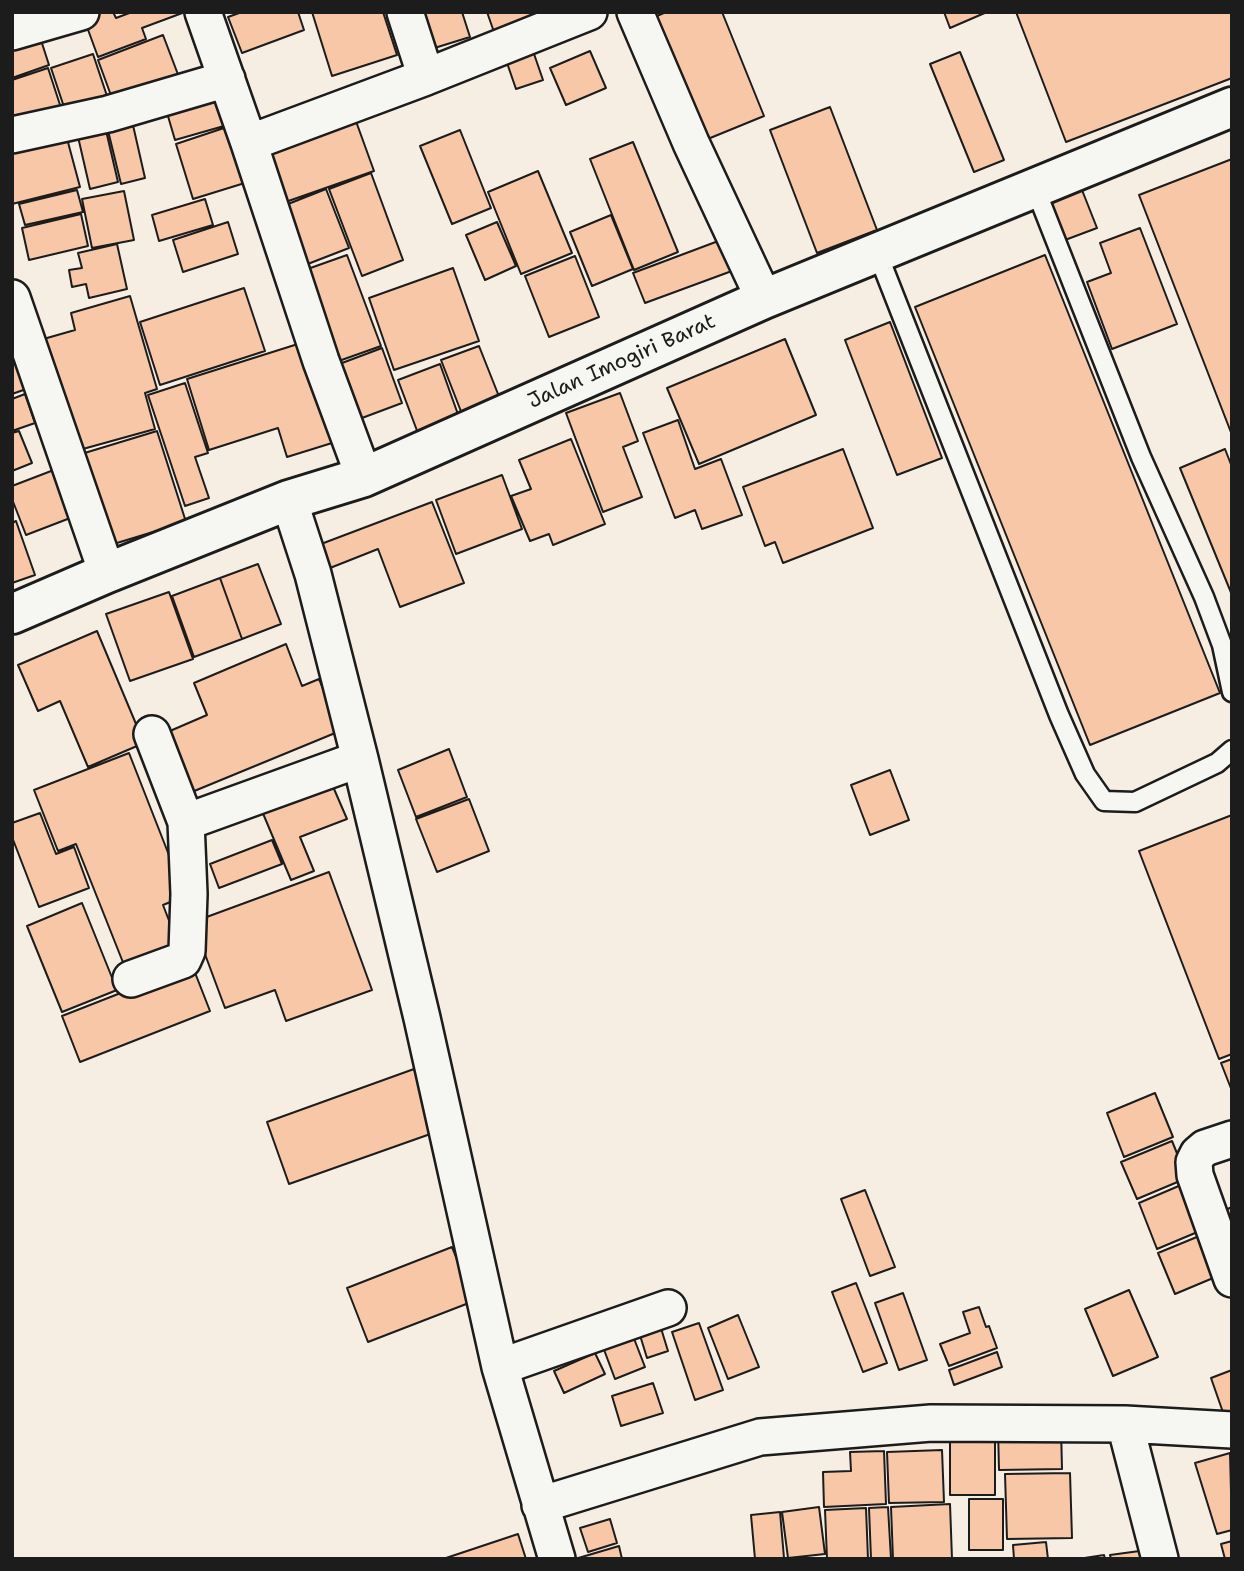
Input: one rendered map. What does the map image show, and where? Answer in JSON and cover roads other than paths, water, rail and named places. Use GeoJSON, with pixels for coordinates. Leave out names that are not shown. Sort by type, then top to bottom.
{"type":"FeatureCollection","features":[{"type":"Feature","properties":{"kind":"main road","name":"Jalan Imogiri Barat"},"geometry":{"type":"LineString","coordinates":[[12,614],[289,500],[363,477],[764,299],[1232,107]]}},
{"type":"Feature","properties":{"kind":"street"},"geometry":{"type":"LineString","coordinates":[[12,32],[81,12]]}},
{"type":"Feature","properties":{"kind":"street"},"geometry":{"type":"LineString","coordinates":[[203,12],[363,477]]}},
{"type":"Feature","properties":{"kind":"street"},"geometry":{"type":"LineString","coordinates":[[404,12],[426,77]]}},
{"type":"Feature","properties":{"kind":"street"},"geometry":{"type":"LineString","coordinates":[[249,143],[589,12]]}},
{"type":"Feature","properties":{"kind":"street"},"geometry":{"type":"LineString","coordinates":[[635,12],[691,144],[764,299]]}},
{"type":"Feature","properties":{"kind":"street"},"geometry":{"type":"LineString","coordinates":[[12,135],[108,114],[226,79]]}},
{"type":"Feature","properties":{"kind":"street"},"geometry":{"type":"LineString","coordinates":[[12,298],[107,573]]}},
{"type":"Feature","properties":{"kind":"street"},"geometry":{"type":"LineString","coordinates":[[289,500],[313,574],[360,759],[422,1018],[500,1367],[557,1559]]}},
{"type":"Feature","properties":{"kind":"street"},"geometry":{"type":"LineString","coordinates":[[131,979],[183,960],[187,951],[189,894],[186,822],[152,734]]}},
{"type":"Feature","properties":{"kind":"street"},"geometry":{"type":"LineString","coordinates":[[186,822],[360,759]]}},
{"type":"Feature","properties":{"kind":"street"},"geometry":{"type":"LineString","coordinates":[[1232,1139],[1205,1148],[1194,1162],[1195,1175],[1232,1279]]}},
{"type":"Feature","properties":{"kind":"street"},"geometry":{"type":"LineString","coordinates":[[500,1367],[668,1308]]}},
{"type":"Feature","properties":{"kind":"street"},"geometry":{"type":"LineString","coordinates":[[540,1505],[760,1437],[931,1423],[1125,1424],[1232,1430]]}},
{"type":"Feature","properties":{"kind":"street"},"geometry":{"type":"LineString","coordinates":[[1125,1424],[1160,1559]]}},
{"type":"Feature","properties":{"kind":"lane"},"geometry":{"type":"LineString","coordinates":[[1035,188],[1141,457],[1204,597],[1222,645],[1232,692]]}},
{"type":"Feature","properties":{"kind":"lane"},"geometry":{"type":"LineString","coordinates":[[877,252],[1059,715],[1086,774],[1104,801],[1135,802],[1217,764],[1232,750]]}}]}
